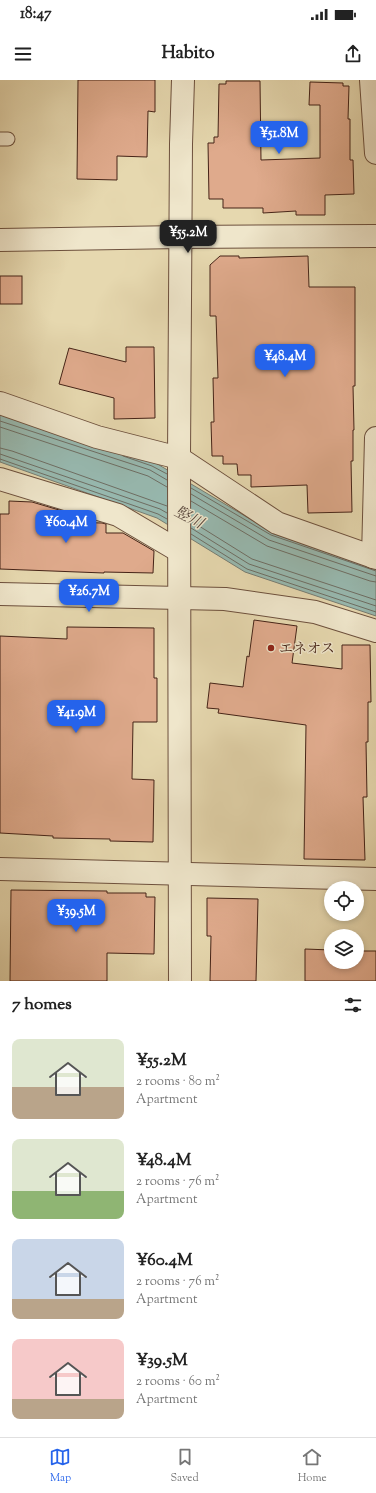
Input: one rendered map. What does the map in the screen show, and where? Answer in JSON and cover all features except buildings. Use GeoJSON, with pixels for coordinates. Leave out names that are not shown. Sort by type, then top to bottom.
{"type":"FeatureCollection","features":[{"type":"Feature","properties":{"kind":"street"},"geometry":{"type":"LineString","coordinates":[[180,981],[179,458],[180,237],[183,80]]}},
{"type":"Feature","properties":{"kind":"street"},"geometry":{"type":"LineString","coordinates":[[371,80],[376,153]]}},
{"type":"Feature","properties":{"kind":"street"},"geometry":{"type":"LineString","coordinates":[[0,240],[376,236]]}},
{"type":"Feature","properties":{"kind":"street"},"geometry":{"type":"LineString","coordinates":[[0,402],[98,437],[179,458],[277,523],[375,558],[376,438]]}},
{"type":"Feature","properties":{"kind":"street"},"geometry":{"type":"LineString","coordinates":[[0,479],[118,515],[179,551]]}},
{"type":"Feature","properties":{"kind":"street"},"geometry":{"type":"LineString","coordinates":[[0,594],[225,599],[315,612],[376,631]]}},
{"type":"Feature","properties":{"kind":"street"},"geometry":{"type":"LineString","coordinates":[[0,869],[376,879]]}},
{"type":"Feature","properties":{"kind":"water","name":"竪川"},"geometry":{"type":"Polygon","coordinates":[[[0,411],[154,462],[272,532],[376,568],[376,616],[245,572],[157,518],[0,462],[0,411]]]}},
{"type":"Feature","properties":{"kind":"place","name":"エネオス"},"geometry":{"type":"Point","coordinates":[271,648]}}]}
